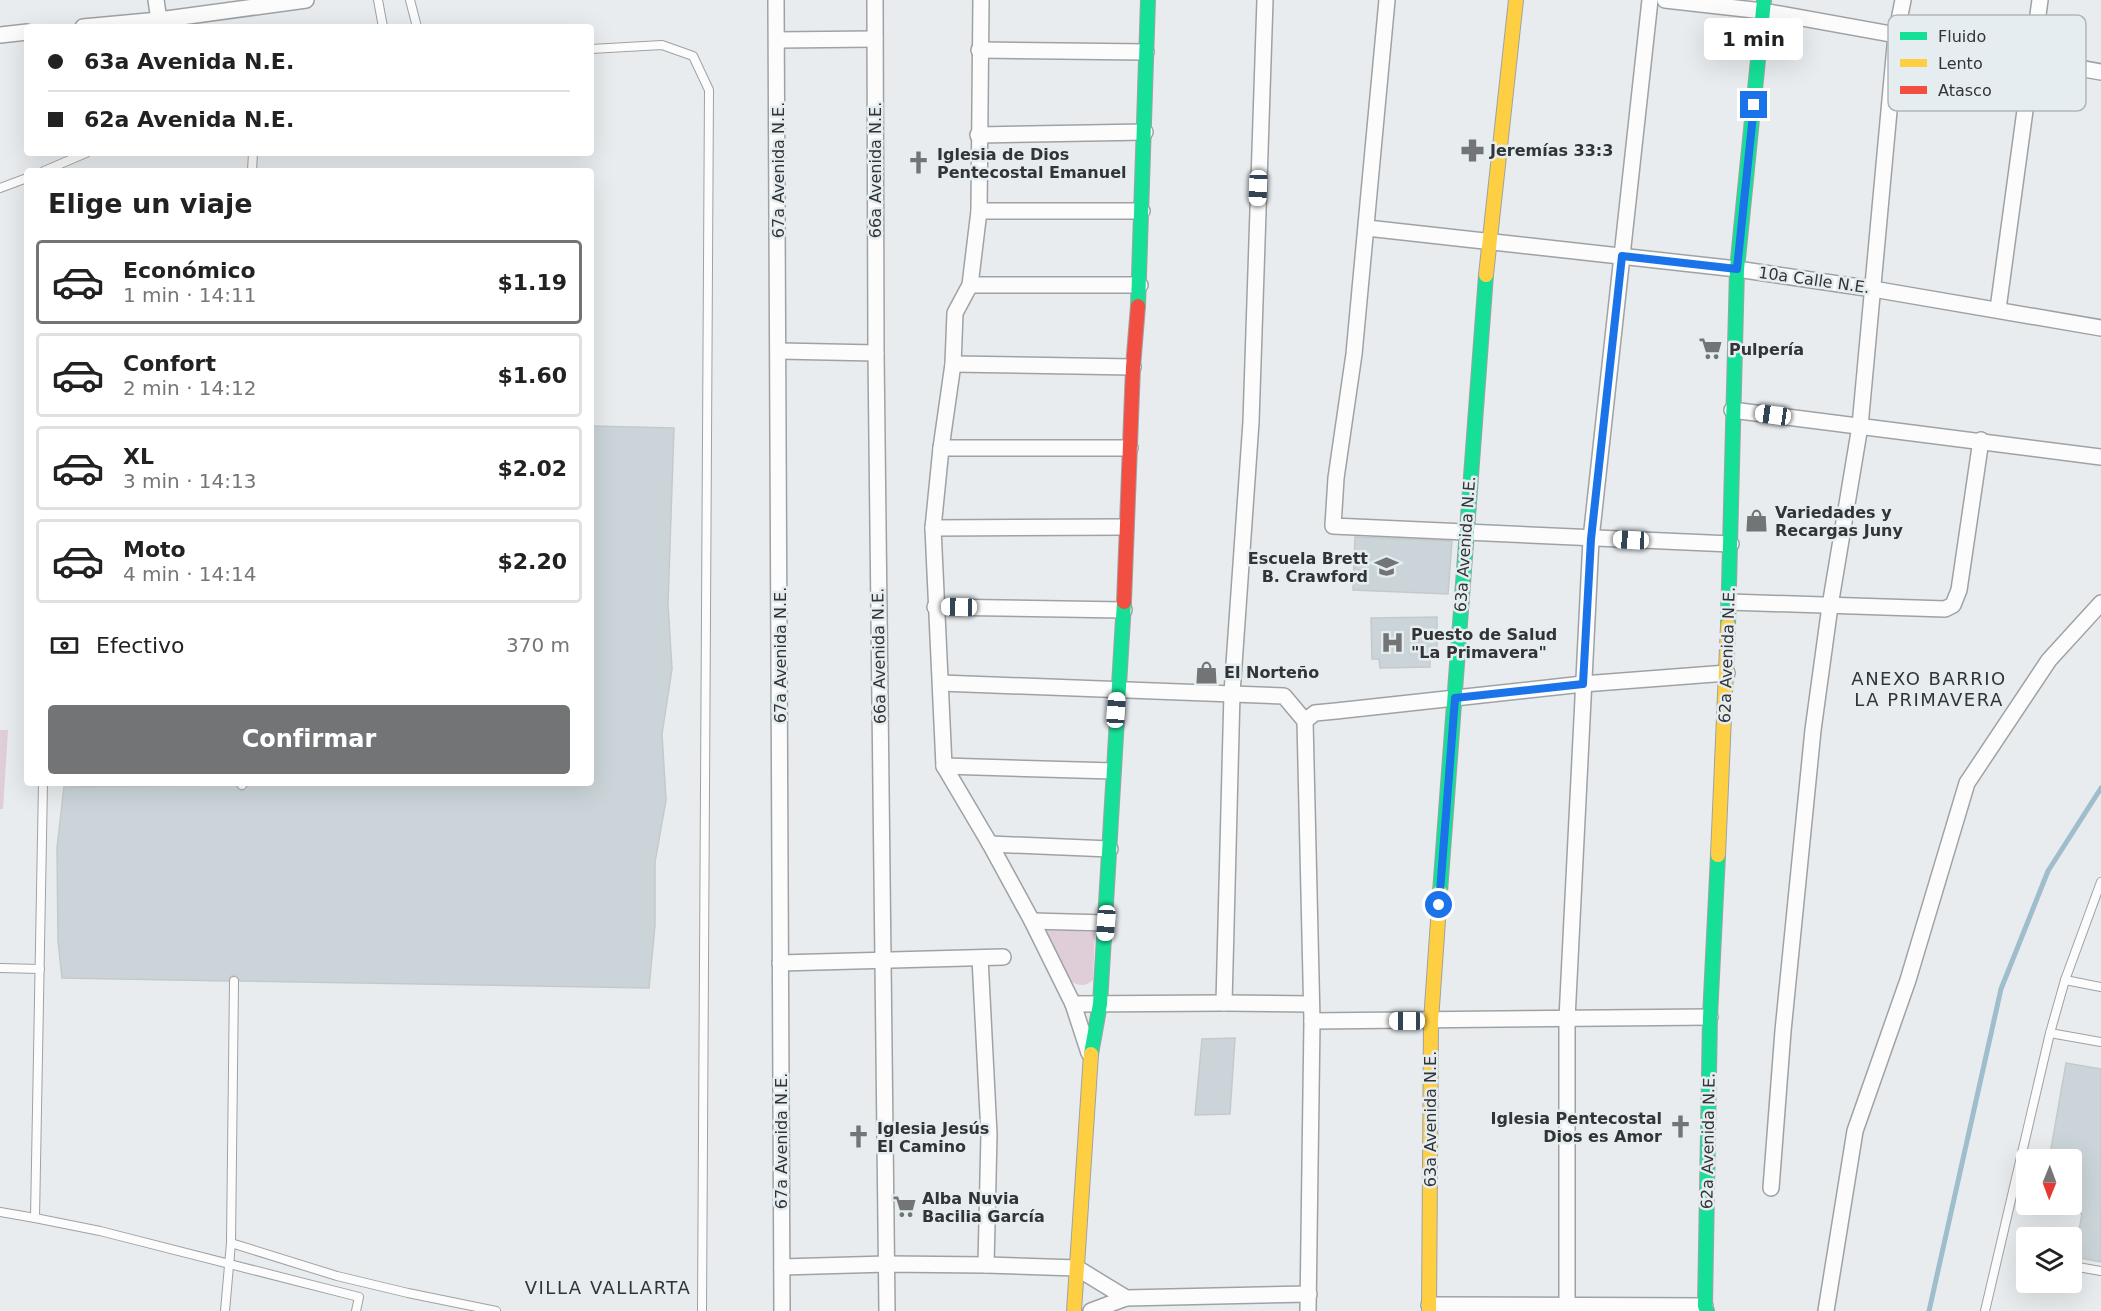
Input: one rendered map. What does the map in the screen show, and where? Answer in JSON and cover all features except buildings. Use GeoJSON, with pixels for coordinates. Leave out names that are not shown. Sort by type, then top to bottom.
{"type":"FeatureCollection","features":[{"type":"Feature","properties":{"kind":"street"},"geometry":{"type":"LineString","coordinates":[[156,0],[159,20]]}},
{"type":"Feature","properties":{"kind":"street","name":"67a Avenida N.E."},"geometry":{"type":"LineString","coordinates":[[776,0],[780,351],[782,1311]]}},
{"type":"Feature","properties":{"kind":"street","name":"66a Avenida N.E."},"geometry":{"type":"LineString","coordinates":[[875,0],[876,353],[887,1311]]}},
{"type":"Feature","properties":{"kind":"street"},"geometry":{"type":"LineString","coordinates":[[981,0],[979,211],[970,285],[954,313],[953,364],[933,528],[944,766],[1032,921],[1073,1005],[1090,1058]]}},
{"type":"Feature","properties":{"kind":"street"},"geometry":{"type":"LineString","coordinates":[[1074,1311],[1072,1268],[1090,1058],[1100,1004],[1124,610],[1133,367],[1140,285],[1148,0]]}},
{"type":"Feature","properties":{"kind":"street"},"geometry":{"type":"LineString","coordinates":[[1224,1003],[1232,693],[1251,422],[1264,0]]}},
{"type":"Feature","properties":{"kind":"street"},"geometry":{"type":"LineString","coordinates":[[1387,0],[1367,228],[1354,354],[1336,478],[1333,526],[1466,534],[1731,544]]}},
{"type":"Feature","properties":{"kind":"street","name":"63a Avenida N.E."},"geometry":{"type":"LineString","coordinates":[[1429,1308],[1431,1021],[1466,534],[1490,242],[1516,0]]}},
{"type":"Feature","properties":{"kind":"street"},"geometry":{"type":"LineString","coordinates":[[1567,1305],[1567,1019],[1591,539],[1650,0]]}},
{"type":"Feature","properties":{"kind":"street"},"geometry":{"type":"LineString","coordinates":[[1665,0],[1763,5],[1888,33]]}},
{"type":"Feature","properties":{"kind":"street"},"geometry":{"type":"LineString","coordinates":[[1900,15],[1903,0]]}},
{"type":"Feature","properties":{"kind":"street"},"geometry":{"type":"LineString","coordinates":[[2038,15],[2040,0]]}},
{"type":"Feature","properties":{"kind":"street"},"geometry":{"type":"LineString","coordinates":[[116,24],[302,1]]}},
{"type":"Feature","properties":{"kind":"street","name":"62a Avenida N.E."},"geometry":{"type":"LineString","coordinates":[[1706,1308],[1710,1017],[1727,674],[1737,269],[1763,5]]}},
{"type":"Feature","properties":{"kind":"street"},"geometry":{"type":"LineString","coordinates":[[0,32],[24,32]]}},
{"type":"Feature","properties":{"kind":"street"},"geometry":{"type":"LineString","coordinates":[[777,40],[875,39]]}},
{"type":"Feature","properties":{"kind":"street"},"geometry":{"type":"LineString","coordinates":[[980,50],[1146,52]]}},
{"type":"Feature","properties":{"kind":"street"},"geometry":{"type":"LineString","coordinates":[[2086,69],[2101,72]]}},
{"type":"Feature","properties":{"kind":"street"},"geometry":{"type":"LineString","coordinates":[[1771,1188],[1812,741],[1830,606],[1860,426],[1889,111]]}},
{"type":"Feature","properties":{"kind":"street"},"geometry":{"type":"LineString","coordinates":[[1998,309],[2023,111]]}},
{"type":"Feature","properties":{"kind":"street"},"geometry":{"type":"LineString","coordinates":[[978,135],[1145,132]]}},
{"type":"Feature","properties":{"kind":"street"},"geometry":{"type":"LineString","coordinates":[[979,211],[1142,210]]}},
{"type":"Feature","properties":{"kind":"street","name":"10a Calle N.E."},"geometry":{"type":"LineString","coordinates":[[1367,228],[1737,269],[1998,309],[2101,328]]}},
{"type":"Feature","properties":{"kind":"street"},"geometry":{"type":"LineString","coordinates":[[970,285],[1140,285]]}},
{"type":"Feature","properties":{"kind":"street"},"geometry":{"type":"LineString","coordinates":[[780,351],[876,353]]}},
{"type":"Feature","properties":{"kind":"street"},"geometry":{"type":"LineString","coordinates":[[953,364],[1133,367]]}},
{"type":"Feature","properties":{"kind":"street"},"geometry":{"type":"LineString","coordinates":[[1732,410],[2101,457]]}},
{"type":"Feature","properties":{"kind":"street"},"geometry":{"type":"LineString","coordinates":[[1729,602],[1945,609],[1953,605],[1958,598],[1981,440]]}},
{"type":"Feature","properties":{"kind":"street"},"geometry":{"type":"LineString","coordinates":[[941,448],[1130,448]]}},
{"type":"Feature","properties":{"kind":"street"},"geometry":{"type":"LineString","coordinates":[[933,528],[1126,527]]}},
{"type":"Feature","properties":{"kind":"street"},"geometry":{"type":"LineString","coordinates":[[1826,1311],[1856,1131],[1908,980],[1967,783],[2049,660],[2101,603]]}},
{"type":"Feature","properties":{"kind":"street"},"geometry":{"type":"LineString","coordinates":[[935,607],[1124,610]]}},
{"type":"Feature","properties":{"kind":"street"},"geometry":{"type":"LineString","coordinates":[[1305,721],[1315,713],[1583,684],[1727,674]]}},
{"type":"Feature","properties":{"kind":"street"},"geometry":{"type":"LineString","coordinates":[[941,683],[1284,696],[1305,721],[1312,1021],[1308,1311]]}},
{"type":"Feature","properties":{"kind":"street"},"geometry":{"type":"LineString","coordinates":[[944,766],[1113,771]]}},
{"type":"Feature","properties":{"kind":"street"},"geometry":{"type":"LineString","coordinates":[[990,844],[1110,849]]}},
{"type":"Feature","properties":{"kind":"street"},"geometry":{"type":"LineString","coordinates":[[1032,921],[1106,923]]}},
{"type":"Feature","properties":{"kind":"street"},"geometry":{"type":"LineString","coordinates":[[780,963],[1003,957]]}},
{"type":"Feature","properties":{"kind":"street"},"geometry":{"type":"LineString","coordinates":[[980,958],[989,1134],[986,1265]]}},
{"type":"Feature","properties":{"kind":"street"},"geometry":{"type":"LineString","coordinates":[[1073,1005],[1311,1004]]}},
{"type":"Feature","properties":{"kind":"street"},"geometry":{"type":"LineString","coordinates":[[1312,1021],[1710,1017]]}},
{"type":"Feature","properties":{"kind":"street"},"geometry":{"type":"LineString","coordinates":[[782,1267],[887,1264],[1072,1268],[1126,1298]]}},
{"type":"Feature","properties":{"kind":"street"},"geometry":{"type":"LineString","coordinates":[[1091,1311],[1126,1298],[1309,1294]]}},
{"type":"Feature","properties":{"kind":"street"},"geometry":{"type":"LineString","coordinates":[[1429,1308],[1567,1305],[1706,1308]]}},
{"type":"Feature","properties":{"kind":"lane"},"geometry":{"type":"LineString","coordinates":[[378,0],[382,24]]}},
{"type":"Feature","properties":{"kind":"lane"},"geometry":{"type":"LineString","coordinates":[[410,0],[416,24]]}},
{"type":"Feature","properties":{"kind":"lane"},"geometry":{"type":"LineString","coordinates":[[594,49],[662,45],[693,56],[710,90],[702,1311]]}},
{"type":"Feature","properties":{"kind":"lane"},"geometry":{"type":"LineString","coordinates":[[57,168],[80,156]]}},
{"type":"Feature","properties":{"kind":"lane"},"geometry":{"type":"LineString","coordinates":[[0,188],[24,179]]}},
{"type":"Feature","properties":{"kind":"lane"},"geometry":{"type":"LineString","coordinates":[[35,1218],[43,786]]}},
{"type":"Feature","properties":{"kind":"lane"},"geometry":{"type":"LineString","coordinates":[[1985,1311],[2050,1033],[2066,980],[2101,882]]}},
{"type":"Feature","properties":{"kind":"lane"},"geometry":{"type":"LineString","coordinates":[[0,968],[40,969]]}},
{"type":"Feature","properties":{"kind":"lane"},"geometry":{"type":"LineString","coordinates":[[2066,980],[2101,987]]}},
{"type":"Feature","properties":{"kind":"lane"},"geometry":{"type":"LineString","coordinates":[[225,1311],[231,1243],[234,981]]}},
{"type":"Feature","properties":{"kind":"lane"},"geometry":{"type":"LineString","coordinates":[[2050,1033],[2101,1042]]}},
{"type":"Feature","properties":{"kind":"lane"},"geometry":{"type":"LineString","coordinates":[[0,1212],[100,1231],[359,1297],[356,1311]]}},
{"type":"Feature","properties":{"kind":"lane"},"geometry":{"type":"LineString","coordinates":[[231,1243],[337,1276],[496,1311]]}},
{"type":"Feature","properties":{"kind":"lane"},"geometry":{"type":"LineString","coordinates":[[2082,1268],[2101,1271]]}},
{"type":"Feature","properties":{"kind":"shaded area"},"geometry":{"type":"Polygon","coordinates":[[[0,730],[8,730],[3,809],[0,809],[0,730]]]}},
{"type":"Feature","properties":{"kind":"shaded area"},"geometry":{"type":"Polygon","coordinates":[[[1045,930],[1095,932],[1093,980],[1082,985],[1070,981],[1045,930]]]}},
{"type":"Feature","properties":{"kind":"waterway"},"geometry":{"type":"LineString","coordinates":[[1929,1311],[2001,989],[2048,871],[2101,788]]}},
{"type":"Feature","properties":{"kind":"traffic: fast"},"geometry":{"type":"LineString","coordinates":[[1138,306],[1148,0]]}},
{"type":"Feature","properties":{"kind":"traffic: fast"},"geometry":{"type":"LineString","coordinates":[[1728,625],[1737,269],[1764,0]]}},
{"type":"Feature","properties":{"kind":"traffic: fast"},"geometry":{"type":"LineString","coordinates":[[1440,892],[1486,275]]}},
{"type":"Feature","properties":{"kind":"traffic: fast"},"geometry":{"type":"LineString","coordinates":[[1091,1054],[1100,1004],[1124,602]]}},
{"type":"Feature","properties":{"kind":"traffic: fast"},"geometry":{"type":"LineString","coordinates":[[1707,1311],[1705,1306],[1710,1017],[1718,855]]}},
{"type":"Feature","properties":{"kind":"traffic: slow"},"geometry":{"type":"LineString","coordinates":[[1486,275],[1516,0]]}},
{"type":"Feature","properties":{"kind":"traffic: slow"},"geometry":{"type":"LineString","coordinates":[[1718,855],[1728,625]]}},
{"type":"Feature","properties":{"kind":"traffic: slow"},"geometry":{"type":"LineString","coordinates":[[1429,1311],[1431,1021],[1440,892]]}},
{"type":"Feature","properties":{"kind":"traffic: slow"},"geometry":{"type":"LineString","coordinates":[[1074,1311],[1091,1054]]}},
{"type":"Feature","properties":{"kind":"traffic: jam"},"geometry":{"type":"LineString","coordinates":[[1124,602],[1133,367],[1138,306]]}},
{"type":"Feature","properties":{"kind":"place","name":"Jeremías 33:3"},"geometry":{"type":"Point","coordinates":[1472,150]}},
{"type":"Feature","properties":{"kind":"place","name":"Iglesia de Dios Pentecostal Emanuel"},"geometry":{"type":"Point","coordinates":[919,163]}},
{"type":"Feature","properties":{"kind":"place","name":"Pulpería"},"geometry":{"type":"Point","coordinates":[1711,349]}},
{"type":"Feature","properties":{"kind":"place","name":"Variedades y Recargas Juny"},"geometry":{"type":"Point","coordinates":[1757,521]}},
{"type":"Feature","properties":{"kind":"place","name":"Escuela Brett B. Crawford"},"geometry":{"type":"Point","coordinates":[1386,567]}},
{"type":"Feature","properties":{"kind":"place","name":"Puesto de Salud \"La Primavera\""},"geometry":{"type":"Point","coordinates":[1393,643]}},
{"type":"Feature","properties":{"kind":"place","name":"El Norteño"},"geometry":{"type":"Point","coordinates":[1206,672]}},
{"type":"Feature","properties":{"kind":"place","name":"Iglesia Pentecostal Dios es Amor"},"geometry":{"type":"Point","coordinates":[1680,1127]}},
{"type":"Feature","properties":{"kind":"place","name":"Iglesia Jesús El Camino"},"geometry":{"type":"Point","coordinates":[859,1137]}},
{"type":"Feature","properties":{"kind":"place","name":"Alba Nuvia Bacilia García"},"geometry":{"type":"Point","coordinates":[904,1207]}},
{"type":"Feature","properties":{"kind":"district","name":"ANEXO BARRIO LA PRIMAVERA"},"geometry":{"type":"Point","coordinates":[1929,688]}},
{"type":"Feature","properties":{"kind":"district","name":"VILLA VALLARTA"},"geometry":{"type":"Point","coordinates":[608,1287]}},
{"type":"Feature","properties":{"kind":"route"},"geometry":{"type":"LineString","coordinates":[[1439,905],[1455,698],[1583,684],[1591,539],[1622,256],[1737,269],[1754,105]]}}]}
